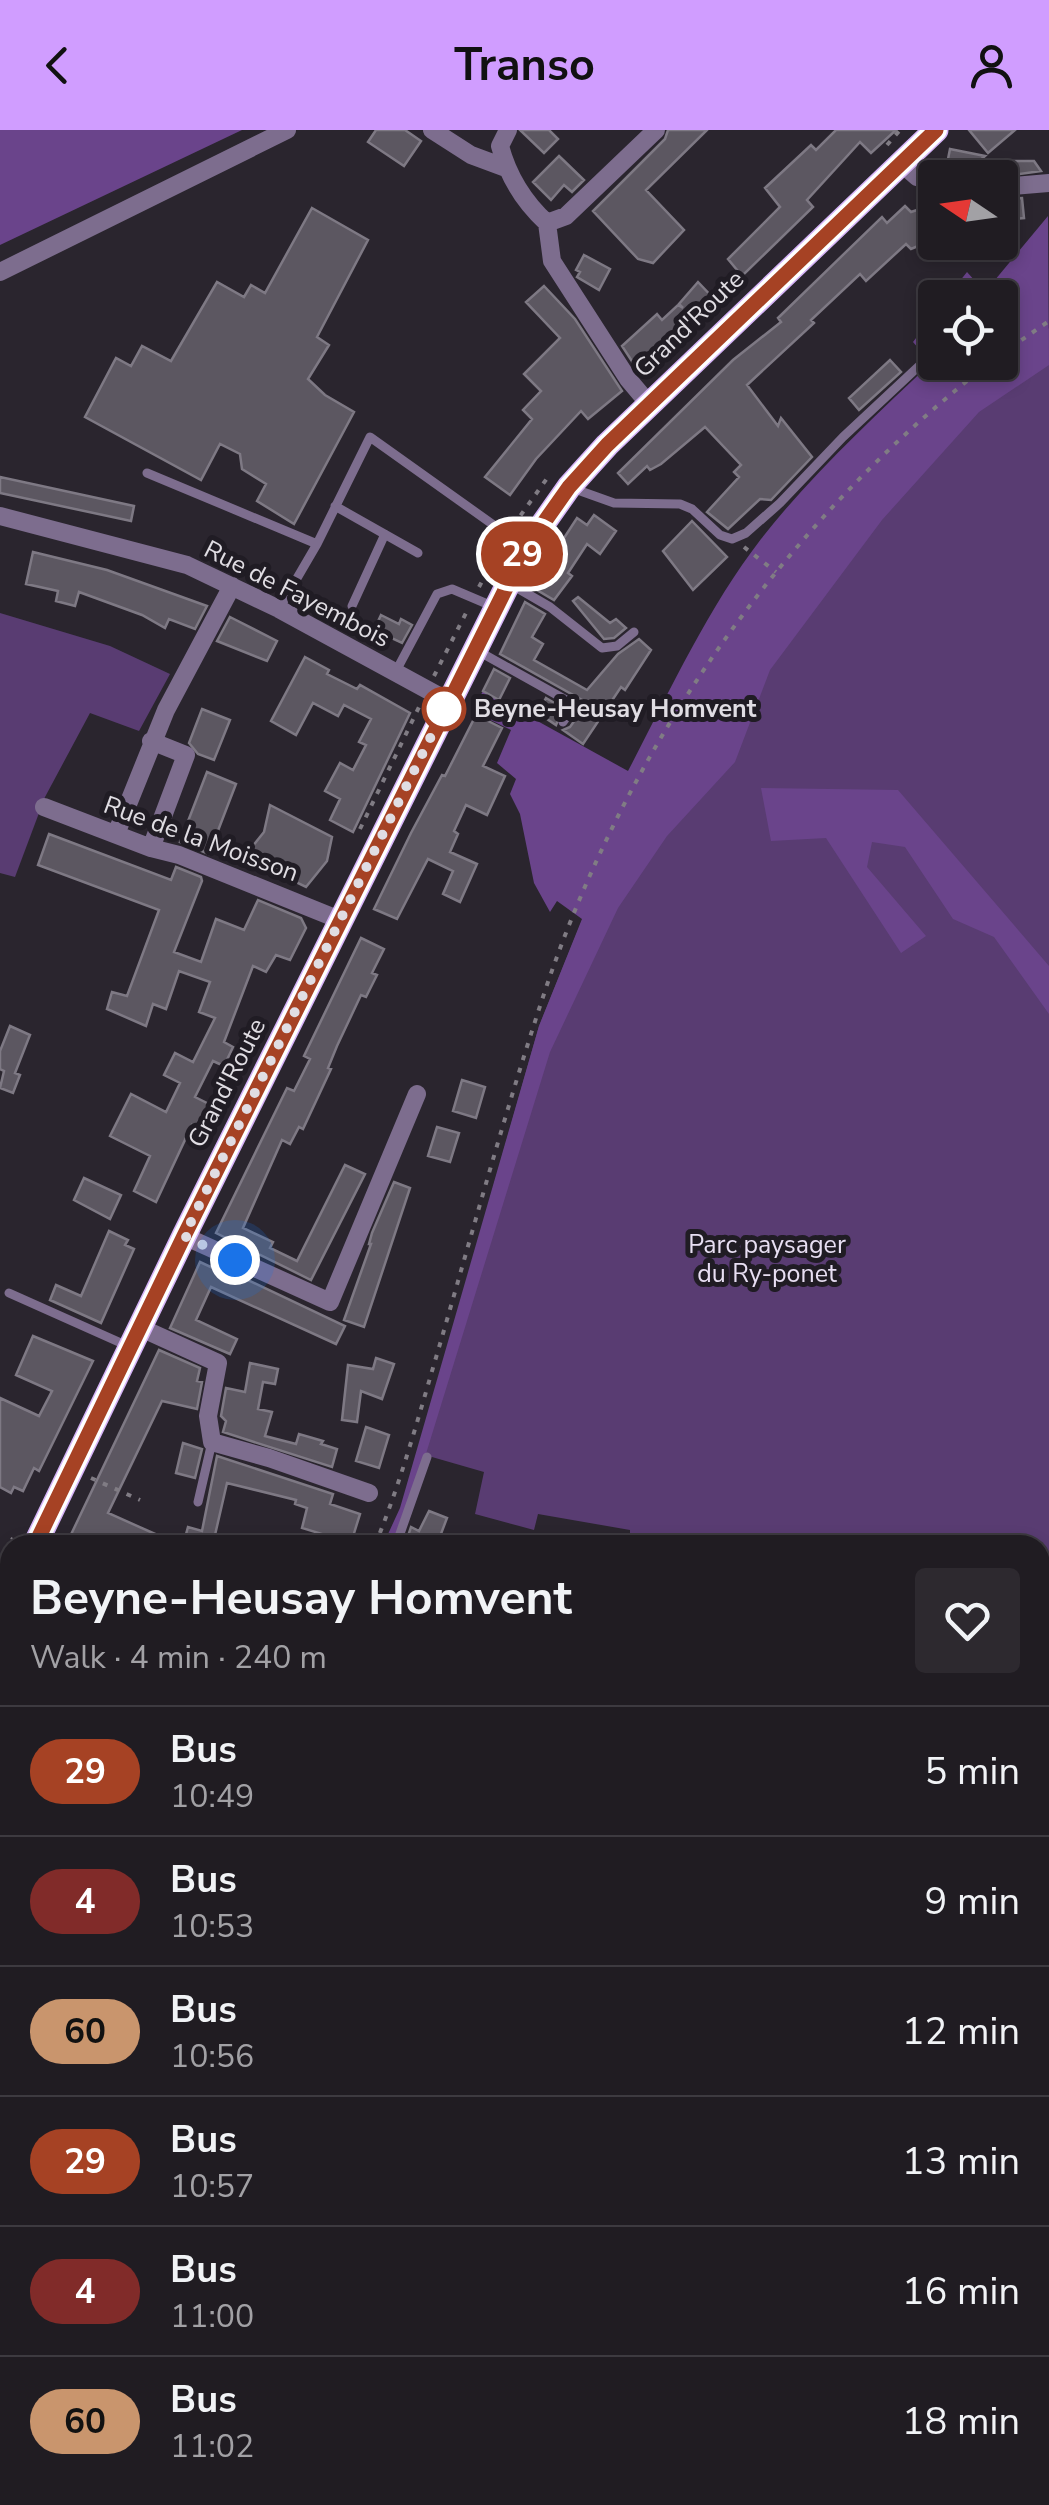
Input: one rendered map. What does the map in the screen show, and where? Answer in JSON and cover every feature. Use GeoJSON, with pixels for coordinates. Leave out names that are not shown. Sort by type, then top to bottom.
{"type":"FeatureCollection","features":[{"type":"Feature","properties":{"kind":"main road","name":"Grand'Route"},"geometry":{"type":"LineString","coordinates":[[42,1535],[82,1474],[136,1338],[184,1236],[526,548],[569,487],[649,404],[936,130]]}},
{"type":"Feature","properties":{"kind":"street"},"geometry":{"type":"LineString","coordinates":[[0,272],[287,130]]}},
{"type":"Feature","properties":{"kind":"street"},"geometry":{"type":"LineString","coordinates":[[432,130],[471,155],[506,168]]}},
{"type":"Feature","properties":{"kind":"street"},"geometry":{"type":"LineString","coordinates":[[508,130],[500,146],[506,168],[532,209],[547,223],[552,261],[620,367],[649,404]]}},
{"type":"Feature","properties":{"kind":"street"},"geometry":{"type":"LineString","coordinates":[[547,223],[566,216],[656,130]]}},
{"type":"Feature","properties":{"kind":"street"},"geometry":{"type":"LineString","coordinates":[[900,162],[918,177]]}},
{"type":"Feature","properties":{"kind":"street"},"geometry":{"type":"LineString","coordinates":[[1018,185],[1049,184]]}},
{"type":"Feature","properties":{"kind":"street","name":"Rue de Fayembois"},"geometry":{"type":"LineString","coordinates":[[0,516],[187,564],[448,702]]}},
{"type":"Feature","properties":{"kind":"street"},"geometry":{"type":"LineString","coordinates":[[116,834],[151,742],[232,586]]}},
{"type":"Feature","properties":{"kind":"street"},"geometry":{"type":"LineString","coordinates":[[151,742],[186,755],[151,848]]}},
{"type":"Feature","properties":{"kind":"street","name":"Rue de la Moisson"},"geometry":{"type":"LineString","coordinates":[[44,807],[179,855],[340,920]]}},
{"type":"Feature","properties":{"kind":"street"},"geometry":{"type":"LineString","coordinates":[[184,1236],[330,1302],[417,1094]]}},
{"type":"Feature","properties":{"kind":"street"},"geometry":{"type":"LineString","coordinates":[[136,1338],[218,1363],[208,1416],[212,1442],[370,1493]]}},
{"type":"Feature","properties":{"kind":"lane"},"geometry":{"type":"LineString","coordinates":[[569,487],[614,503],[680,504],[692,509],[720,535],[732,538],[746,533],[780,504],[842,436],[918,366]]}},
{"type":"Feature","properties":{"kind":"lane"},"geometry":{"type":"LineString","coordinates":[[279,610],[370,437],[526,548]]}},
{"type":"Feature","properties":{"kind":"lane"},"geometry":{"type":"LineString","coordinates":[[147,473],[317,544]]}},
{"type":"Feature","properties":{"kind":"lane"},"geometry":{"type":"LineString","coordinates":[[335,506],[418,553]]}},
{"type":"Feature","properties":{"kind":"lane"},"geometry":{"type":"LineString","coordinates":[[352,606],[385,534]]}},
{"type":"Feature","properties":{"kind":"lane"},"geometry":{"type":"LineString","coordinates":[[506,582],[550,608],[602,648],[617,646],[634,632]]}},
{"type":"Feature","properties":{"kind":"lane"},"geometry":{"type":"LineString","coordinates":[[395,673],[429,606],[444,589],[494,607]]}},
{"type":"Feature","properties":{"kind":"lane"},"geometry":{"type":"LineString","coordinates":[[474,648],[575,704],[563,722]]}},
{"type":"Feature","properties":{"kind":"lane"},"geometry":{"type":"LineString","coordinates":[[9,1293],[136,1338]]}},
{"type":"Feature","properties":{"kind":"lane"},"geometry":{"type":"LineString","coordinates":[[198,1502],[212,1442]]}},
{"type":"Feature","properties":{"kind":"lane"},"geometry":{"type":"LineString","coordinates":[[400,1535],[427,1457]]}},
{"type":"Feature","properties":{"kind":"path"},"geometry":{"type":"LineString","coordinates":[[1018,342],[1049,320]]}},
{"type":"Feature","properties":{"kind":"path"},"geometry":{"type":"LineString","coordinates":[[378,1535],[405,1461],[538,1012],[607,838],[665,732],[776,572],[890,448],[969,380]]}},
{"type":"Feature","properties":{"kind":"path"},"geometry":{"type":"LineString","coordinates":[[752,553],[776,572]]}},
{"type":"Feature","properties":{"kind":"path"},"geometry":{"type":"LineString","coordinates":[[82,1474],[99,1464]]}},
{"type":"Feature","properties":{"kind":"path"},"geometry":{"type":"LineString","coordinates":[[82,1474],[140,1500]]}},
{"type":"Feature","properties":{"kind":"green space","name":"Parc paysager du Ry-ponet"},"geometry":{"type":"Polygon","coordinates":[[[1049,328],[1049,1535],[630,1535],[630,1530],[538,1514],[534,1530],[475,1514],[484,1472],[425,1455],[465,1286],[539,1026],[604,866],[688,704],[999,380],[1018,380],[1018,360],[1049,328]]]}},
{"type":"Feature","properties":{"kind":"green space"},"geometry":{"type":"Polygon","coordinates":[[[0,613],[110,646],[170,674],[139,731],[90,713],[45,797],[15,877],[0,873],[0,613]]]}},
{"type":"Feature","properties":{"kind":"shaded area"},"geometry":{"type":"Polygon","coordinates":[[[0,130],[242,130],[0,245],[0,130]]]}},
{"type":"Feature","properties":{"kind":"shaded area"},"geometry":{"type":"Polygon","coordinates":[[[1048,216],[1049,365],[979,412],[882,520],[770,670],[735,762],[667,836],[618,908],[550,1052],[408,1512],[398,1535],[388,1535],[400,1508],[539,1026],[582,919],[557,901],[550,912],[534,883],[520,814],[510,794],[516,779],[497,763],[511,730],[472,711],[483,691],[628,771],[706,623],[741,566],[780,515],[918,375],[918,380],[1018,380],[1018,280],[995,280],[1012,260],[1018,260],[1018,252],[1048,216]]]}},
{"type":"Feature","properties":{"kind":"shaded area"},"geometry":{"type":"Polygon","coordinates":[[[761,788],[898,790],[1049,966],[1049,1014],[994,937],[953,919],[905,847],[872,842],[867,867],[926,936],[901,953],[826,838],[771,841],[761,788]]]}},
{"type":"Feature","properties":{"kind":"building"},"geometry":{"type":"Polygon","coordinates":[[[376,130],[405,130],[421,141],[404,166],[368,142],[376,130]]]}},
{"type":"Feature","properties":{"kind":"building"},"geometry":{"type":"Polygon","coordinates":[[[520,130],[549,130],[558,139],[544,153],[520,130]]]}},
{"type":"Feature","properties":{"kind":"building"},"geometry":{"type":"Polygon","coordinates":[[[668,130],[707,130],[646,190],[684,230],[653,263],[638,259],[593,211],[665,139],[668,130]]]}},
{"type":"Feature","properties":{"kind":"building"},"geometry":{"type":"Polygon","coordinates":[[[836,130],[896,130],[871,153],[860,142],[807,200],[813,207],[742,276],[728,259],[780,207],[765,188],[811,145],[816,150],[836,130]]]}},
{"type":"Feature","properties":{"kind":"building"},"geometry":{"type":"Polygon","coordinates":[[[969,130],[1015,130],[988,153],[969,130]]]}},
{"type":"Feature","properties":{"kind":"building"},"geometry":{"type":"Polygon","coordinates":[[[950,149],[985,156],[980,160],[948,160],[950,149]]]}},
{"type":"Feature","properties":{"kind":"building"},"geometry":{"type":"Polygon","coordinates":[[[559,156],[584,180],[572,192],[564,185],[551,200],[533,182],[559,156]]]}},
{"type":"Feature","properties":{"kind":"building"},"geometry":{"type":"Polygon","coordinates":[[[1018,161],[1034,161],[1041,171],[1018,174],[1018,161]]]}},
{"type":"Feature","properties":{"kind":"building"},"geometry":{"type":"Polygon","coordinates":[[[1018,198],[1022,198],[1024,218],[1018,218],[1018,198]]]}},
{"type":"Feature","properties":{"kind":"building"},"geometry":{"type":"Polygon","coordinates":[[[905,206],[911,212],[918,210],[918,246],[911,249],[906,244],[866,281],[860,274],[747,385],[778,426],[781,418],[812,457],[771,500],[760,499],[728,529],[707,512],[739,477],[734,472],[741,465],[705,427],[661,464],[650,470],[647,466],[628,484],[618,473],[733,360],[781,322],[778,318],[882,217],[887,223],[905,206]]]}},
{"type":"Feature","properties":{"kind":"building"},"geometry":{"type":"Polygon","coordinates":[[[312,208],[368,240],[317,337],[329,345],[308,379],[325,395],[354,412],[294,524],[257,501],[266,484],[242,469],[240,454],[220,444],[201,480],[85,417],[116,358],[131,366],[142,346],[171,361],[217,282],[244,297],[251,285],[265,293],[312,208]]]}},
{"type":"Feature","properties":{"kind":"building"},"geometry":{"type":"Polygon","coordinates":[[[584,255],[610,269],[599,290],[577,277],[580,272],[576,270],[584,255]]]}},
{"type":"Feature","properties":{"kind":"building"},"geometry":{"type":"Polygon","coordinates":[[[698,282],[716,301],[641,375],[622,346],[657,314],[662,320],[678,305],[683,308],[679,304],[698,282]]]}},
{"type":"Feature","properties":{"kind":"building"},"geometry":{"type":"Polygon","coordinates":[[[544,286],[575,319],[622,391],[588,419],[581,411],[536,459],[510,495],[485,477],[532,419],[523,410],[541,391],[524,374],[560,338],[526,302],[544,286]]]}},
{"type":"Feature","properties":{"kind":"building"},"geometry":{"type":"Polygon","coordinates":[[[890,360],[901,372],[859,410],[849,398],[890,360]]]}},
{"type":"Feature","properties":{"kind":"building"},"geometry":{"type":"Polygon","coordinates":[[[0,477],[134,506],[131,521],[0,493],[0,477]]]}},
{"type":"Feature","properties":{"kind":"building"},"geometry":{"type":"Polygon","coordinates":[[[594,515],[616,531],[600,554],[587,544],[568,573],[572,576],[554,600],[532,587],[577,518],[587,525],[594,515]]]}},
{"type":"Feature","properties":{"kind":"building"},"geometry":{"type":"Polygon","coordinates":[[[692,521],[727,557],[693,590],[663,551],[692,521]]]}},
{"type":"Feature","properties":{"kind":"building"},"geometry":{"type":"Polygon","coordinates":[[[33,552],[107,570],[207,606],[195,629],[169,619],[165,628],[142,615],[79,592],[75,606],[56,601],[58,591],[26,584],[33,552]]]}},
{"type":"Feature","properties":{"kind":"building"},"geometry":{"type":"Polygon","coordinates":[[[578,597],[610,623],[616,619],[626,628],[614,638],[604,639],[573,601],[578,597]]]}},
{"type":"Feature","properties":{"kind":"building"},"geometry":{"type":"Polygon","coordinates":[[[525,602],[545,614],[532,637],[543,644],[534,660],[587,690],[618,654],[639,639],[651,650],[583,744],[563,730],[570,727],[582,710],[582,700],[500,654],[525,602]]]}},
{"type":"Feature","properties":{"kind":"building"},"geometry":{"type":"Polygon","coordinates":[[[381,615],[399,624],[401,619],[412,625],[402,643],[374,630],[381,615]]]}},
{"type":"Feature","properties":{"kind":"building"},"geometry":{"type":"Polygon","coordinates":[[[230,617],[277,641],[267,661],[217,641],[230,617]]]}},
{"type":"Feature","properties":{"kind":"building"},"geometry":{"type":"Polygon","coordinates":[[[305,657],[329,670],[327,674],[357,689],[360,685],[410,713],[353,832],[330,820],[340,799],[325,791],[340,763],[353,770],[366,745],[359,742],[371,719],[344,705],[338,716],[313,703],[296,735],[271,721],[305,657]]]}},
{"type":"Feature","properties":{"kind":"building"},"geometry":{"type":"Polygon","coordinates":[[[494,669],[510,678],[499,700],[483,691],[494,669]]]}},
{"type":"Feature","properties":{"kind":"building"},"geometry":{"type":"Polygon","coordinates":[[[546,698],[563,708],[556,725],[538,713],[546,698]]]}},
{"type":"Feature","properties":{"kind":"building"},"geometry":{"type":"Polygon","coordinates":[[[202,709],[230,720],[214,760],[198,754],[189,743],[202,709]]]}},
{"type":"Feature","properties":{"kind":"building"},"geometry":{"type":"Polygon","coordinates":[[[476,715],[502,728],[483,766],[505,776],[487,815],[466,805],[454,831],[458,834],[450,852],[477,864],[460,902],[443,894],[453,871],[428,859],[397,919],[374,909],[411,833],[476,715]]]}},
{"type":"Feature","properties":{"kind":"building"},"geometry":{"type":"Polygon","coordinates":[[[207,772],[236,784],[209,854],[180,842],[207,772]]]}},
{"type":"Feature","properties":{"kind":"building"},"geometry":{"type":"Polygon","coordinates":[[[270,805],[332,837],[327,861],[306,887],[244,857],[264,832],[270,805]]]}},
{"type":"Feature","properties":{"kind":"building"},"geometry":{"type":"Polygon","coordinates":[[[49,834],[171,880],[176,867],[201,877],[174,952],[201,962],[216,919],[244,930],[258,900],[301,918],[306,928],[290,960],[276,955],[266,972],[253,966],[224,1042],[233,1047],[224,1066],[213,1061],[195,1097],[217,1108],[206,1131],[192,1125],[156,1202],[134,1191],[150,1156],[110,1136],[131,1094],[166,1112],[180,1083],[164,1075],[175,1053],[193,1062],[215,1018],[199,1012],[210,982],[179,971],[166,1009],[153,1004],[146,1026],[107,1009],[112,992],[127,996],[159,910],[38,865],[49,834]]]}},
{"type":"Feature","properties":{"kind":"building"},"geometry":{"type":"Polygon","coordinates":[[[361,938],[384,949],[372,973],[377,975],[366,997],[361,995],[303,1129],[299,1127],[290,1144],[282,1140],[243,1228],[273,1242],[270,1248],[297,1261],[345,1165],[365,1174],[311,1280],[216,1233],[287,1088],[294,1091],[310,1059],[304,1056],[361,938]]]}},
{"type":"Feature","properties":{"kind":"building"},"geometry":{"type":"Polygon","coordinates":[[[10,1026],[30,1035],[15,1073],[20,1075],[13,1093],[0,1088],[4,1071],[0,1069],[0,1051],[10,1026]]]}},
{"type":"Feature","properties":{"kind":"building"},"geometry":{"type":"Polygon","coordinates":[[[462,1080],[485,1087],[476,1118],[453,1111],[462,1080]]]}},
{"type":"Feature","properties":{"kind":"building"},"geometry":{"type":"Polygon","coordinates":[[[437,1127],[459,1133],[450,1162],[428,1156],[437,1127]]]}},
{"type":"Feature","properties":{"kind":"building"},"geometry":{"type":"Polygon","coordinates":[[[84,1178],[121,1195],[110,1219],[74,1200],[84,1178]]]}},
{"type":"Feature","properties":{"kind":"building"},"geometry":{"type":"Polygon","coordinates":[[[394,1182],[410,1188],[364,1327],[344,1320],[372,1233],[394,1182]]]}},
{"type":"Feature","properties":{"kind":"building"},"geometry":{"type":"Polygon","coordinates":[[[109,1231],[128,1240],[125,1245],[134,1249],[101,1323],[50,1300],[56,1285],[81,1296],[109,1231]]]}},
{"type":"Feature","properties":{"kind":"building"},"geometry":{"type":"Polygon","coordinates":[[[200,1262],[230,1276],[231,1272],[345,1326],[336,1344],[211,1287],[196,1320],[237,1339],[230,1354],[170,1328],[200,1262]]]}},
{"type":"Feature","properties":{"kind":"building"},"geometry":{"type":"Polygon","coordinates":[[[33,1336],[93,1361],[39,1471],[34,1468],[23,1491],[14,1487],[11,1493],[0,1487],[0,1398],[39,1416],[52,1391],[16,1375],[33,1336]]]}},
{"type":"Feature","properties":{"kind":"building"},"geometry":{"type":"Polygon","coordinates":[[[159,1350],[200,1368],[197,1381],[202,1382],[197,1409],[162,1401],[108,1513],[158,1535],[71,1535],[159,1350]]]}},
{"type":"Feature","properties":{"kind":"building"},"geometry":{"type":"Polygon","coordinates":[[[376,1358],[394,1364],[382,1399],[361,1391],[357,1422],[342,1420],[348,1365],[373,1369],[376,1358]]]}},
{"type":"Feature","properties":{"kind":"building"},"geometry":{"type":"Polygon","coordinates":[[[250,1363],[278,1369],[275,1384],[263,1382],[258,1409],[272,1412],[265,1436],[296,1444],[299,1434],[323,1441],[321,1444],[337,1449],[332,1467],[223,1432],[226,1421],[221,1416],[226,1388],[245,1392],[250,1363]]]}},
{"type":"Feature","properties":{"kind":"building"},"geometry":{"type":"Polygon","coordinates":[[[366,1427],[389,1435],[379,1468],[356,1461],[366,1427]]]}},
{"type":"Feature","properties":{"kind":"building"},"geometry":{"type":"Polygon","coordinates":[[[183,1443],[202,1449],[195,1478],[176,1473],[183,1443]]]}},
{"type":"Feature","properties":{"kind":"building"},"geometry":{"type":"Polygon","coordinates":[[[217,1456],[333,1494],[330,1504],[360,1514],[353,1535],[325,1535],[302,1528],[307,1508],[295,1504],[296,1500],[227,1483],[215,1535],[186,1535],[188,1527],[202,1531],[217,1456]]]}},
{"type":"Feature","properties":{"kind":"building"},"geometry":{"type":"Polygon","coordinates":[[[429,1511],[447,1518],[441,1535],[408,1535],[411,1527],[419,1531],[429,1511]]]}},
{"type":"Feature","properties":{"kind":"bus line","name":"29"},"geometry":{"type":"LineString","coordinates":[[40,1535],[526,548],[569,487],[607,445],[936,130]]}},
{"type":"Feature","properties":{"kind":"place","name":"Beyne-Heusay Homvent"},"geometry":{"type":"Point","coordinates":[444,709]}},
{"type":"Feature","properties":{"kind":"route"},"geometry":{"type":"LineString","coordinates":[[235,1260],[184,1236],[448,702],[444,709]]}}]}
